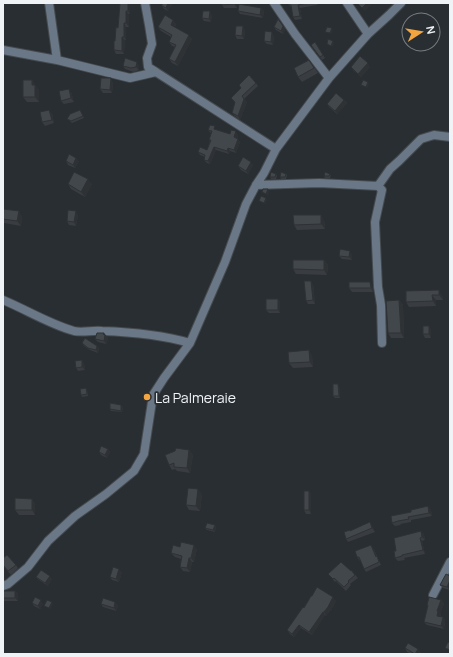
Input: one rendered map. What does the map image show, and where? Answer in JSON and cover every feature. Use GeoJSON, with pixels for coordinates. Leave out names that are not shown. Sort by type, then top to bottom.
{"type":"FeatureCollection","features":[{"type":"Feature","properties":{"kind":"street"},"geometry":{"type":"LineString","coordinates":[[49,3],[57,60]]}},
{"type":"Feature","properties":{"kind":"street"},"geometry":{"type":"LineString","coordinates":[[144,3],[152,44],[147,58],[148,67],[276,149]]}},
{"type":"Feature","properties":{"kind":"street"},"geometry":{"type":"LineString","coordinates":[[274,3],[294,34],[329,78]]}},
{"type":"Feature","properties":{"kind":"street"},"geometry":{"type":"LineString","coordinates":[[347,3],[368,34]]}},
{"type":"Feature","properties":{"kind":"street"},"geometry":{"type":"LineString","coordinates":[[3,586],[8,584],[28,567],[48,541],[75,516],[106,494],[134,471],[144,454],[154,395],[164,378],[190,343],[225,262],[246,204],[276,149],[329,78],[368,34],[401,3]]}},
{"type":"Feature","properties":{"kind":"street"},"geometry":{"type":"LineString","coordinates":[[3,50],[57,60],[130,78],[156,72]]}},
{"type":"Feature","properties":{"kind":"street"},"geometry":{"type":"LineString","coordinates":[[378,186],[390,169],[421,139],[434,135],[450,137]]}},
{"type":"Feature","properties":{"kind":"street"},"geometry":{"type":"LineString","coordinates":[[256,185],[319,183],[378,186],[382,190],[375,222],[382,343]]}},
{"type":"Feature","properties":{"kind":"street"},"geometry":{"type":"LineString","coordinates":[[3,300],[61,327],[76,331],[93,330],[138,334],[190,343]]}},
{"type":"Feature","properties":{"kind":"street"},"geometry":{"type":"LineString","coordinates":[[433,595],[450,562]]}},
{"type":"Feature","properties":{"kind":"building"},"geometry":{"type":"Polygon","coordinates":[[[120,3],[128,3],[126,23],[124,23],[124,37],[122,37],[122,51],[114,50],[120,3]]]}},
{"type":"Feature","properties":{"kind":"building"},"geometry":{"type":"Polygon","coordinates":[[[162,3],[168,3],[166,8],[162,6],[162,3]]]}},
{"type":"Feature","properties":{"kind":"building"},"geometry":{"type":"Polygon","coordinates":[[[222,3],[234,3],[234,4],[222,5],[222,3]]]}},
{"type":"Feature","properties":{"kind":"building"},"geometry":{"type":"Polygon","coordinates":[[[288,3],[307,3],[298,5],[300,16],[293,17],[291,5],[288,3]]]}},
{"type":"Feature","properties":{"kind":"building"},"geometry":{"type":"Polygon","coordinates":[[[357,3],[367,3],[362,8],[357,3]]]}},
{"type":"Feature","properties":{"kind":"building"},"geometry":{"type":"Polygon","coordinates":[[[239,4],[261,8],[260,15],[238,11],[239,4]]]}},
{"type":"Feature","properties":{"kind":"building"},"geometry":{"type":"Polygon","coordinates":[[[203,11],[210,11],[209,19],[202,18],[203,11]]]}},
{"type":"Feature","properties":{"kind":"building"},"geometry":{"type":"Polygon","coordinates":[[[165,15],[173,20],[171,25],[189,35],[175,62],[169,59],[176,45],[169,42],[172,35],[158,27],[165,15]]]}},
{"type":"Feature","properties":{"kind":"building"},"geometry":{"type":"Polygon","coordinates":[[[278,19],[283,26],[281,31],[274,27],[278,19]]]}},
{"type":"Feature","properties":{"kind":"building"},"geometry":{"type":"Polygon","coordinates":[[[236,26],[243,26],[242,36],[235,35],[236,26]]]}},
{"type":"Feature","properties":{"kind":"building"},"geometry":{"type":"Polygon","coordinates":[[[327,27],[332,28],[330,33],[325,32],[327,27]]]}},
{"type":"Feature","properties":{"kind":"building"},"geometry":{"type":"Polygon","coordinates":[[[265,31],[272,32],[271,42],[264,41],[265,31]]]}},
{"type":"Feature","properties":{"kind":"building"},"geometry":{"type":"Polygon","coordinates":[[[328,39],[333,41],[331,46],[327,44],[328,39]]]}},
{"type":"Feature","properties":{"kind":"building"},"geometry":{"type":"Polygon","coordinates":[[[315,42],[323,55],[320,57],[311,45],[315,42]]]}},
{"type":"Feature","properties":{"kind":"building"},"geometry":{"type":"Polygon","coordinates":[[[360,56],[368,63],[358,74],[351,67],[360,56]]]}},
{"type":"Feature","properties":{"kind":"building"},"geometry":{"type":"Polygon","coordinates":[[[125,58],[137,62],[136,67],[131,68],[123,66],[125,58]]]}},
{"type":"Feature","properties":{"kind":"building"},"geometry":{"type":"Polygon","coordinates":[[[309,60],[314,68],[298,77],[294,68],[309,60]]]}},
{"type":"Feature","properties":{"kind":"building"},"geometry":{"type":"Polygon","coordinates":[[[249,75],[256,83],[242,96],[244,99],[238,116],[232,113],[235,102],[231,98],[241,88],[239,85],[249,75]]]}},
{"type":"Feature","properties":{"kind":"building"},"geometry":{"type":"Polygon","coordinates":[[[101,78],[111,78],[110,90],[100,89],[101,78]]]}},
{"type":"Feature","properties":{"kind":"building"},"geometry":{"type":"Polygon","coordinates":[[[23,80],[32,80],[32,85],[35,85],[35,97],[23,97],[23,80]]]}},
{"type":"Feature","properties":{"kind":"building"},"geometry":{"type":"Polygon","coordinates":[[[363,80],[368,82],[366,87],[361,85],[363,80]]]}},
{"type":"Feature","properties":{"kind":"building"},"geometry":{"type":"Polygon","coordinates":[[[69,89],[71,98],[61,101],[59,91],[69,89]]]}},
{"type":"Feature","properties":{"kind":"building"},"geometry":{"type":"Polygon","coordinates":[[[336,93],[344,100],[335,111],[327,104],[336,93]]]}},
{"type":"Feature","properties":{"kind":"building"},"geometry":{"type":"Polygon","coordinates":[[[49,110],[52,120],[42,122],[40,112],[49,110]]]}},
{"type":"Feature","properties":{"kind":"building"},"geometry":{"type":"Polygon","coordinates":[[[80,110],[83,116],[71,121],[67,119],[70,114],[80,110]]]}},
{"type":"Feature","properties":{"kind":"building"},"geometry":{"type":"Polygon","coordinates":[[[210,125],[215,126],[214,129],[230,134],[231,130],[236,131],[234,137],[238,139],[234,150],[228,148],[227,151],[214,147],[208,161],[204,160],[205,155],[198,152],[200,147],[207,150],[211,140],[209,140],[212,131],[208,130],[210,125]]]}},
{"type":"Feature","properties":{"kind":"building"},"geometry":{"type":"Polygon","coordinates":[[[69,154],[76,158],[73,165],[66,161],[69,154]]]}},
{"type":"Feature","properties":{"kind":"building"},"geometry":{"type":"Polygon","coordinates":[[[243,157],[251,162],[246,171],[238,166],[243,157]]]}},
{"type":"Feature","properties":{"kind":"building"},"geometry":{"type":"Polygon","coordinates":[[[74,172],[88,179],[81,192],[68,184],[74,172]]]}},
{"type":"Feature","properties":{"kind":"building"},"geometry":{"type":"Polygon","coordinates":[[[271,172],[276,174],[275,177],[270,177],[271,172]]]}},
{"type":"Feature","properties":{"kind":"building"},"geometry":{"type":"Polygon","coordinates":[[[281,172],[286,174],[285,177],[280,177],[281,172]]]}},
{"type":"Feature","properties":{"kind":"building"},"geometry":{"type":"Polygon","coordinates":[[[325,172],[330,174],[329,176],[324,176],[325,172]]]}},
{"type":"Feature","properties":{"kind":"building"},"geometry":{"type":"Polygon","coordinates":[[[263,189],[268,189],[266,194],[262,192],[263,189]]]}},
{"type":"Feature","properties":{"kind":"building"},"geometry":{"type":"Polygon","coordinates":[[[261,196],[266,198],[264,203],[259,201],[261,196]]]}},
{"type":"Feature","properties":{"kind":"building"},"geometry":{"type":"Polygon","coordinates":[[[3,209],[19,211],[17,221],[3,219],[3,209]]]}},
{"type":"Feature","properties":{"kind":"building"},"geometry":{"type":"Polygon","coordinates":[[[68,210],[76,211],[74,222],[67,221],[68,210]]]}},
{"type":"Feature","properties":{"kind":"building"},"geometry":{"type":"Polygon","coordinates":[[[293,215],[321,215],[321,224],[294,225],[293,215]]]}},
{"type":"Feature","properties":{"kind":"building"},"geometry":{"type":"Polygon","coordinates":[[[340,249],[350,251],[349,257],[339,256],[340,249]]]}},
{"type":"Feature","properties":{"kind":"building"},"geometry":{"type":"Polygon","coordinates":[[[293,260],[324,260],[324,270],[293,269],[293,260]]]}},
{"type":"Feature","properties":{"kind":"building"},"geometry":{"type":"Polygon","coordinates":[[[304,281],[311,281],[313,300],[306,301],[304,281]]]}},
{"type":"Feature","properties":{"kind":"building"},"geometry":{"type":"Polygon","coordinates":[[[349,282],[370,282],[371,288],[349,288],[349,282]]]}},
{"type":"Feature","properties":{"kind":"building"},"geometry":{"type":"Polygon","coordinates":[[[439,290],[439,295],[432,295],[433,301],[406,302],[406,291],[439,290]]]}},
{"type":"Feature","properties":{"kind":"building"},"geometry":{"type":"Polygon","coordinates":[[[266,299],[278,299],[278,310],[266,310],[266,299]]]}},
{"type":"Feature","properties":{"kind":"building"},"geometry":{"type":"Polygon","coordinates":[[[399,300],[401,333],[388,333],[386,301],[399,300]]]}},
{"type":"Feature","properties":{"kind":"building"},"geometry":{"type":"Polygon","coordinates":[[[423,326],[429,326],[429,334],[423,334],[423,326]]]}},
{"type":"Feature","properties":{"kind":"building"},"geometry":{"type":"Polygon","coordinates":[[[97,333],[104,333],[104,341],[95,339],[97,333]]]}},
{"type":"Feature","properties":{"kind":"building"},"geometry":{"type":"Polygon","coordinates":[[[85,338],[97,346],[96,350],[88,348],[82,343],[85,338]]]}},
{"type":"Feature","properties":{"kind":"building"},"geometry":{"type":"Polygon","coordinates":[[[309,350],[310,362],[289,363],[288,352],[309,350]]]}},
{"type":"Feature","properties":{"kind":"building"},"geometry":{"type":"Polygon","coordinates":[[[82,360],[82,367],[76,368],[75,361],[82,360]]]}},
{"type":"Feature","properties":{"kind":"building"},"geometry":{"type":"Polygon","coordinates":[[[333,384],[338,384],[339,396],[333,396],[333,384]]]}},
{"type":"Feature","properties":{"kind":"building"},"geometry":{"type":"Polygon","coordinates":[[[86,388],[87,394],[81,395],[80,389],[86,388]]]}},
{"type":"Feature","properties":{"kind":"building"},"geometry":{"type":"Polygon","coordinates":[[[110,403],[121,405],[121,411],[110,409],[110,403]]]}},
{"type":"Feature","properties":{"kind":"building"},"geometry":{"type":"Polygon","coordinates":[[[101,446],[108,449],[105,455],[99,452],[101,446]]]}},
{"type":"Feature","properties":{"kind":"building"},"geometry":{"type":"Polygon","coordinates":[[[176,448],[189,450],[187,468],[174,467],[174,463],[169,465],[165,455],[175,451],[176,448]]]}},
{"type":"Feature","properties":{"kind":"building"},"geometry":{"type":"Polygon","coordinates":[[[188,488],[198,489],[196,506],[186,505],[188,488]]]}},
{"type":"Feature","properties":{"kind":"building"},"geometry":{"type":"Polygon","coordinates":[[[304,491],[309,491],[309,510],[304,510],[304,491]]]}},
{"type":"Feature","properties":{"kind":"building"},"geometry":{"type":"Polygon","coordinates":[[[15,498],[32,499],[32,510],[15,510],[15,498]]]}},
{"type":"Feature","properties":{"kind":"building"},"geometry":{"type":"Polygon","coordinates":[[[428,506],[429,513],[408,517],[409,519],[392,523],[391,516],[411,512],[411,510],[428,506]]]}},
{"type":"Feature","properties":{"kind":"building"},"geometry":{"type":"Polygon","coordinates":[[[370,522],[372,528],[346,539],[344,532],[350,531],[370,522]]]}},
{"type":"Feature","properties":{"kind":"building"},"geometry":{"type":"Polygon","coordinates":[[[207,523],[215,525],[213,530],[205,528],[207,523]]]}},
{"type":"Feature","properties":{"kind":"building"},"geometry":{"type":"Polygon","coordinates":[[[421,531],[422,537],[420,538],[423,550],[395,558],[394,551],[396,551],[394,538],[421,531]]]}},
{"type":"Feature","properties":{"kind":"building"},"geometry":{"type":"Polygon","coordinates":[[[181,542],[194,545],[187,568],[180,567],[182,556],[171,553],[173,545],[180,547],[181,542]]]}},
{"type":"Feature","properties":{"kind":"building"},"geometry":{"type":"Polygon","coordinates":[[[371,545],[379,562],[364,569],[355,551],[371,545]]]}},
{"type":"Feature","properties":{"kind":"building"},"geometry":{"type":"Polygon","coordinates":[[[7,555],[16,565],[8,571],[3,565],[3,558],[7,555]]]}},
{"type":"Feature","properties":{"kind":"building"},"geometry":{"type":"Polygon","coordinates":[[[341,562],[355,575],[344,587],[328,574],[341,562]]]}},
{"type":"Feature","properties":{"kind":"building"},"geometry":{"type":"Polygon","coordinates":[[[113,567],[119,569],[116,579],[110,577],[113,567]]]}},
{"type":"Feature","properties":{"kind":"building"},"geometry":{"type":"Polygon","coordinates":[[[41,570],[50,576],[45,583],[36,577],[41,570]]]}},
{"type":"Feature","properties":{"kind":"building"},"geometry":{"type":"Polygon","coordinates":[[[446,574],[450,576],[447,587],[440,585],[446,574]]]}},
{"type":"Feature","properties":{"kind":"building"},"geometry":{"type":"Polygon","coordinates":[[[317,587],[333,597],[328,607],[309,632],[299,625],[292,634],[287,630],[303,607],[304,608],[317,587]]]}},
{"type":"Feature","properties":{"kind":"building"},"geometry":{"type":"Polygon","coordinates":[[[3,591],[15,591],[15,598],[3,598],[3,591]]]}},
{"type":"Feature","properties":{"kind":"building"},"geometry":{"type":"Polygon","coordinates":[[[35,597],[41,600],[38,606],[32,603],[35,597]]]}},
{"type":"Feature","properties":{"kind":"building"},"geometry":{"type":"Polygon","coordinates":[[[429,597],[441,600],[437,611],[437,616],[443,617],[441,626],[424,622],[429,597]]]}},
{"type":"Feature","properties":{"kind":"building"},"geometry":{"type":"Polygon","coordinates":[[[103,598],[115,602],[114,608],[101,604],[103,598]]]}},
{"type":"Feature","properties":{"kind":"building"},"geometry":{"type":"Polygon","coordinates":[[[47,600],[52,602],[49,608],[44,606],[47,600]]]}},
{"type":"Feature","properties":{"kind":"building"},"geometry":{"type":"Polygon","coordinates":[[[448,642],[450,643],[450,650],[445,648],[448,642]]]}},
{"type":"Feature","properties":{"kind":"building"},"geometry":{"type":"Polygon","coordinates":[[[408,643],[418,649],[415,654],[405,648],[408,643]]]}},
{"type":"Feature","properties":{"kind":"place","name":"La Palmeraie"},"geometry":{"type":"Point","coordinates":[147,397]}}]}
